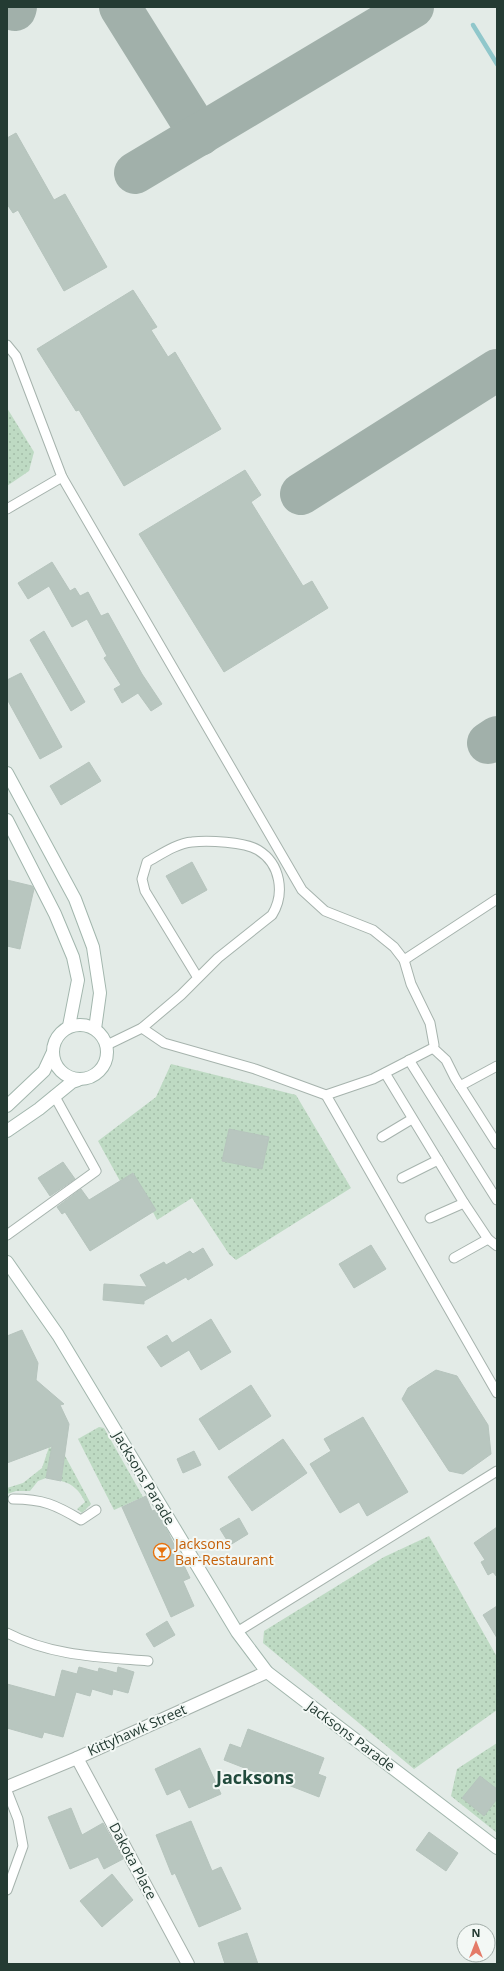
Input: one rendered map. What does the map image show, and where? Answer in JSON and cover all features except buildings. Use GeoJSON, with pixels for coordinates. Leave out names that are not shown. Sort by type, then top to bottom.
{"type":"FeatureCollection","features":[{"type":"Feature","properties":{"kind":"street"},"geometry":{"type":"LineString","coordinates":[[7,773],[75,899],[93,947],[100,993],[95,1029]]}},
{"type":"Feature","properties":{"kind":"street"},"geometry":{"type":"LineString","coordinates":[[7,820],[55,914],[73,957],[78,980],[69,1026]]}},
{"type":"Feature","properties":{"kind":"street"},"geometry":{"type":"LineString","coordinates":[[7,1131],[39,1109],[54,1095],[72,1082],[98,1074],[104,1065],[107,1056],[107,1045],[102,1036],[95,1029],[82,1024],[69,1026],[59,1033],[53,1043],[52,1054],[54,1064],[60,1072],[68,1077],[78,1080]]}},
{"type":"Feature","properties":{"kind":"street"},"geometry":{"type":"LineString","coordinates":[[7,1106],[44,1071],[52,1054]]}},
{"type":"Feature","properties":{"kind":"street","name":"Jacksons Parade"},"geometry":{"type":"LineString","coordinates":[[7,1262],[58,1335],[237,1632],[267,1672],[497,1848]]}},
{"type":"Feature","properties":{"kind":"street","name":"Kittyhawk Street"},"geometry":{"type":"LineString","coordinates":[[7,1787],[77,1758],[267,1672]]}},
{"type":"Feature","properties":{"kind":"street","name":"Dakota Place"},"geometry":{"type":"LineString","coordinates":[[77,1758],[188,1964]]}},
{"type":"Feature","properties":{"kind":"lane"},"geometry":{"type":"LineString","coordinates":[[7,345],[16,356],[62,477],[302,890],[325,911],[373,930],[394,947],[404,960],[411,984],[430,1023],[434,1040],[433,1048]]}},
{"type":"Feature","properties":{"kind":"lane"},"geometry":{"type":"LineString","coordinates":[[7,509],[62,477]]}},
{"type":"Feature","properties":{"kind":"lane"},"geometry":{"type":"LineString","coordinates":[[107,1045],[142,1028],[198,978],[218,958],[272,915],[277,907],[280,894],[276,870],[258,850],[230,842],[190,842],[147,862],[142,879],[145,891],[198,978]]}},
{"type":"Feature","properties":{"kind":"lane"},"geometry":{"type":"LineString","coordinates":[[404,960],[497,899]]}},
{"type":"Feature","properties":{"kind":"lane"},"geometry":{"type":"LineString","coordinates":[[142,1028],[164,1043],[255,1069],[326,1095],[497,1393]]}},
{"type":"Feature","properties":{"kind":"lane"},"geometry":{"type":"LineString","coordinates":[[326,1095],[386,1073],[433,1048]]}},
{"type":"Feature","properties":{"kind":"lane"},"geometry":{"type":"LineString","coordinates":[[433,1048],[446,1060],[460,1086],[497,1144]]}},
{"type":"Feature","properties":{"kind":"lane"},"geometry":{"type":"LineString","coordinates":[[409,1060],[497,1200]]}},
{"type":"Feature","properties":{"kind":"lane"},"geometry":{"type":"LineString","coordinates":[[460,1086],[497,1066]]}},
{"type":"Feature","properties":{"kind":"lane"},"geometry":{"type":"LineString","coordinates":[[386,1073],[412,1119],[464,1203],[488,1239],[497,1246]]}},
{"type":"Feature","properties":{"kind":"lane"},"geometry":{"type":"LineString","coordinates":[[7,1235],[96,1171],[54,1095]]}},
{"type":"Feature","properties":{"kind":"lane"},"geometry":{"type":"LineString","coordinates":[[382,1137],[412,1119]]}},
{"type":"Feature","properties":{"kind":"lane"},"geometry":{"type":"LineString","coordinates":[[402,1178],[438,1160]]}},
{"type":"Feature","properties":{"kind":"lane"},"geometry":{"type":"LineString","coordinates":[[430,1218],[464,1203]]}},
{"type":"Feature","properties":{"kind":"lane"},"geometry":{"type":"LineString","coordinates":[[454,1258],[488,1239]]}},
{"type":"Feature","properties":{"kind":"lane"},"geometry":{"type":"LineString","coordinates":[[237,1632],[497,1471]]}},
{"type":"Feature","properties":{"kind":"lane"},"geometry":{"type":"LineString","coordinates":[[13,1499],[34,1499],[57,1506],[81,1520],[96,1510]]}},
{"type":"Feature","properties":{"kind":"lane"},"geometry":{"type":"LineString","coordinates":[[7,1633],[48,1650],[91,1657],[148,1661]]}},
{"type":"Feature","properties":{"kind":"lane"},"geometry":{"type":"LineString","coordinates":[[7,1792],[18,1819],[23,1846],[7,1890]]}},
{"type":"Feature","properties":{"kind":"green space"},"geometry":{"type":"Polygon","coordinates":[[[7,408],[34,452],[29,471],[7,486],[7,408]]]}},
{"type":"Feature","properties":{"kind":"green space"},"geometry":{"type":"Polygon","coordinates":[[[171,1064],[296,1095],[351,1188],[236,1260],[229,1254],[192,1198],[157,1220],[133,1173],[120,1181],[98,1141],[156,1097],[171,1064]]]}},
{"type":"Feature","properties":{"kind":"green space"},"geometry":{"type":"Polygon","coordinates":[[[99,1427],[104,1428],[143,1497],[114,1510],[78,1439],[99,1427]]]}},
{"type":"Feature","properties":{"kind":"green space"},"geometry":{"type":"Polygon","coordinates":[[[49,1447],[52,1448],[46,1478],[38,1481],[30,1491],[16,1491],[7,1494],[7,1488],[23,1483],[42,1468],[49,1447]]]}},
{"type":"Feature","properties":{"kind":"green space"},"geometry":{"type":"Polygon","coordinates":[[[64,1454],[91,1504],[82,1513],[77,1509],[85,1502],[80,1494],[75,1488],[61,1481],[64,1454]]]}},
{"type":"Feature","properties":{"kind":"green space"},"geometry":{"type":"Polygon","coordinates":[[[429,1536],[497,1657],[497,1710],[414,1769],[263,1643],[264,1631],[384,1557],[429,1536]]]}},
{"type":"Feature","properties":{"kind":"green space"},"geometry":{"type":"Polygon","coordinates":[[[497,1743],[497,1833],[451,1796],[457,1769],[497,1743]]]}},
{"type":"Feature","properties":{"kind":"waterway"},"geometry":{"type":"LineString","coordinates":[[473,25],[497,64]]}},
{"type":"Feature","properties":{"kind":"taxiway"},"geometry":{"type":"LineString","coordinates":[[120,7],[200,135]]}},
{"type":"Feature","properties":{"kind":"taxiway"},"geometry":{"type":"LineString","coordinates":[[135,173],[413,7]]}},
{"type":"Feature","properties":{"kind":"taxiway"},"geometry":{"type":"LineString","coordinates":[[301,494],[497,370]]}},
{"type":"Feature","properties":{"kind":"taxiway"},"geometry":{"type":"LineString","coordinates":[[488,743],[497,737]]}},
{"type":"Feature","properties":{"kind":"place","name":"Jacksons Bar-Restaurant"},"geometry":{"type":"Point","coordinates":[162,1552]}},
{"type":"Feature","properties":{"kind":"district","name":"Jacksons"},"geometry":{"type":"Point","coordinates":[255,1778]}}]}
